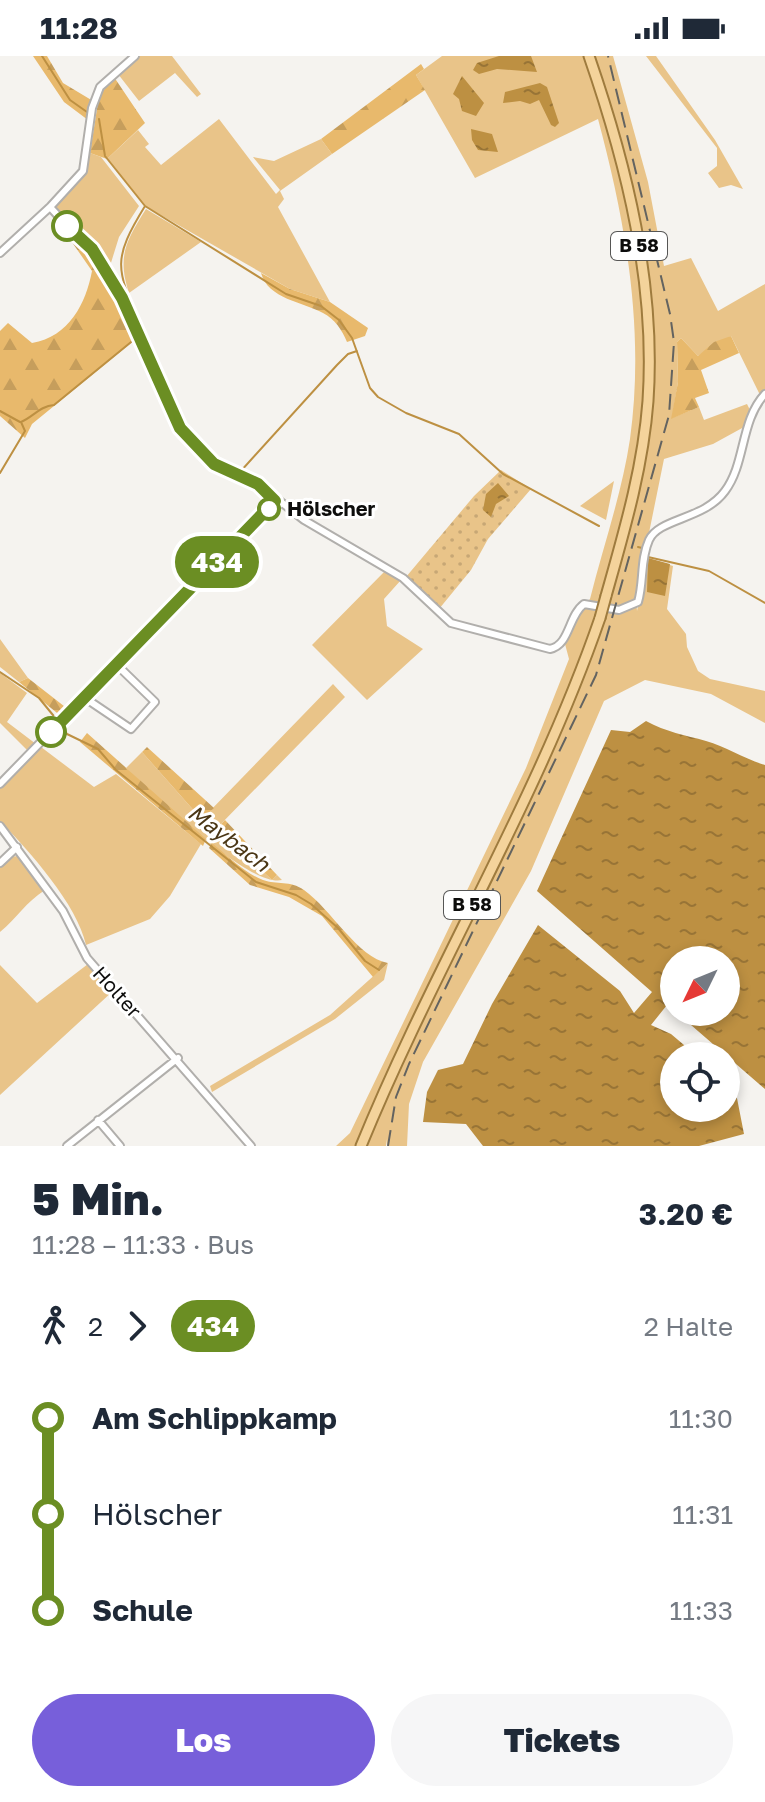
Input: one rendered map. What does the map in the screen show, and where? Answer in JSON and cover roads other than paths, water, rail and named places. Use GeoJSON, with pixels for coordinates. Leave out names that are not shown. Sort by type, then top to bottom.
{"type":"FeatureCollection","features":[{"type":"Feature","properties":{"kind":"main road","name":"B 58"},"geometry":{"type":"LineString","coordinates":[[361,1146],[411,1031],[554,737],[600,618],[631,506],[643,442],[649,329],[631,204],[589,56]]}},
{"type":"Feature","properties":{"kind":"street"},"geometry":{"type":"LineString","coordinates":[[0,253],[50,207],[83,171],[92,108],[100,87],[135,56]]}},
{"type":"Feature","properties":{"kind":"street"},"geometry":{"type":"LineString","coordinates":[[50,207],[92,249],[104,266],[180,428],[214,464],[258,484],[275,501],[403,578],[451,623],[556,648],[564,641],[574,612],[584,604],[619,610],[638,602],[650,537],[662,526],[706,510],[726,490],[753,409],[765,394]]}},
{"type":"Feature","properties":{"kind":"street"},"geometry":{"type":"LineString","coordinates":[[0,784],[275,501]]}},
{"type":"Feature","properties":{"kind":"street"},"geometry":{"type":"LineString","coordinates":[[85,698],[131,729],[155,702],[117,665]]}},
{"type":"Feature","properties":{"kind":"street","name":"Holter"},"geometry":{"type":"LineString","coordinates":[[0,826],[63,911],[87,958],[178,1058],[251,1146]]}},
{"type":"Feature","properties":{"kind":"street"},"geometry":{"type":"LineString","coordinates":[[0,863],[17,847]]}},
{"type":"Feature","properties":{"kind":"street"},"geometry":{"type":"LineString","coordinates":[[67,1146],[178,1058]]}},
{"type":"Feature","properties":{"kind":"street"},"geometry":{"type":"LineString","coordinates":[[98,1120],[120,1146]]}},
{"type":"Feature","properties":{"kind":"water"},"geometry":{"type":"Polygon","coordinates":[[[499,56],[531,56],[537,72],[497,69],[479,74],[473,70],[477,63],[499,56]]]}},
{"type":"Feature","properties":{"kind":"water"},"geometry":{"type":"Polygon","coordinates":[[[462,76],[484,103],[476,116],[462,111],[459,99],[453,94],[462,76]]]}},
{"type":"Feature","properties":{"kind":"water"},"geometry":{"type":"Polygon","coordinates":[[[540,83],[547,87],[559,123],[555,127],[551,125],[539,100],[530,104],[520,101],[503,103],[505,92],[540,83]]]}},
{"type":"Feature","properties":{"kind":"water"},"geometry":{"type":"Polygon","coordinates":[[[471,129],[492,134],[498,152],[478,150],[472,140],[471,129]]]}},
{"type":"Feature","properties":{"kind":"water"},"geometry":{"type":"Polygon","coordinates":[[[498,483],[509,496],[496,504],[491,517],[483,510],[486,494],[498,483]]]}},
{"type":"Feature","properties":{"kind":"water"},"geometry":{"type":"Polygon","coordinates":[[[648,558],[670,564],[665,596],[647,592],[648,558]]]}},
{"type":"Feature","properties":{"kind":"water"},"geometry":{"type":"Polygon","coordinates":[[[646,721],[765,765],[765,1089],[740,1067],[740,1042],[711,1042],[692,1026],[740,1026],[740,946],[660,946],[660,1014],[651,1025],[680,1042],[660,1042],[660,1122],[740,1122],[740,1114],[744,1134],[699,1146],[483,1146],[466,1124],[423,1122],[427,1092],[438,1070],[463,1064],[492,1004],[538,925],[620,991],[634,1013],[652,992],[537,891],[611,730],[630,732],[646,721]]]}},
{"type":"Feature","properties":{"kind":"waterway","name":"Maybach"},"geometry":{"type":"LineString","coordinates":[[42,56],[70,100],[87,112]]}},
{"type":"Feature","properties":{"kind":"waterway","name":"Maybach"},"geometry":{"type":"LineString","coordinates":[[99,119],[105,156],[145,206],[127,239],[121,264],[126,290],[140,324]]}},
{"type":"Feature","properties":{"kind":"waterway"},"geometry":{"type":"LineString","coordinates":[[145,206],[286,294],[321,306],[339,320],[352,338],[370,388],[378,397],[406,413],[459,434],[503,474],[599,526]]}},
{"type":"Feature","properties":{"kind":"waterway","name":"Maybach"},"geometry":{"type":"LineString","coordinates":[[0,473],[25,431],[21,422],[54,405],[136,338]]}},
{"type":"Feature","properties":{"kind":"waterway"},"geometry":{"type":"LineString","coordinates":[[240,472],[337,365],[348,354],[357,351]]}},
{"type":"Feature","properties":{"kind":"waterway"},"geometry":{"type":"LineString","coordinates":[[0,411],[20,422]]}},
{"type":"Feature","properties":{"kind":"waterway"},"geometry":{"type":"LineString","coordinates":[[638,547],[642,548]]}},
{"type":"Feature","properties":{"kind":"waterway"},"geometry":{"type":"LineString","coordinates":[[648,557],[709,571],[765,603]]}},
{"type":"Feature","properties":{"kind":"waterway","name":"Maybach"},"geometry":{"type":"LineString","coordinates":[[0,672],[39,698],[57,720]]}},
{"type":"Feature","properties":{"kind":"waterway","name":"Maybach"},"geometry":{"type":"LineString","coordinates":[[62,728],[67,734],[98,749],[116,770],[256,882],[296,895],[311,904],[338,928],[365,961],[379,970]]}},
{"type":"Feature","properties":{"kind":"railway"},"geometry":{"type":"LineString","coordinates":[[388,1146],[396,1097],[409,1064],[596,675],[669,415],[674,342],[670,314],[608,56]]}},
{"type":"Feature","properties":{"kind":"place","name":"Hölscher"},"geometry":{"type":"Point","coordinates":[269,509]}}]}
